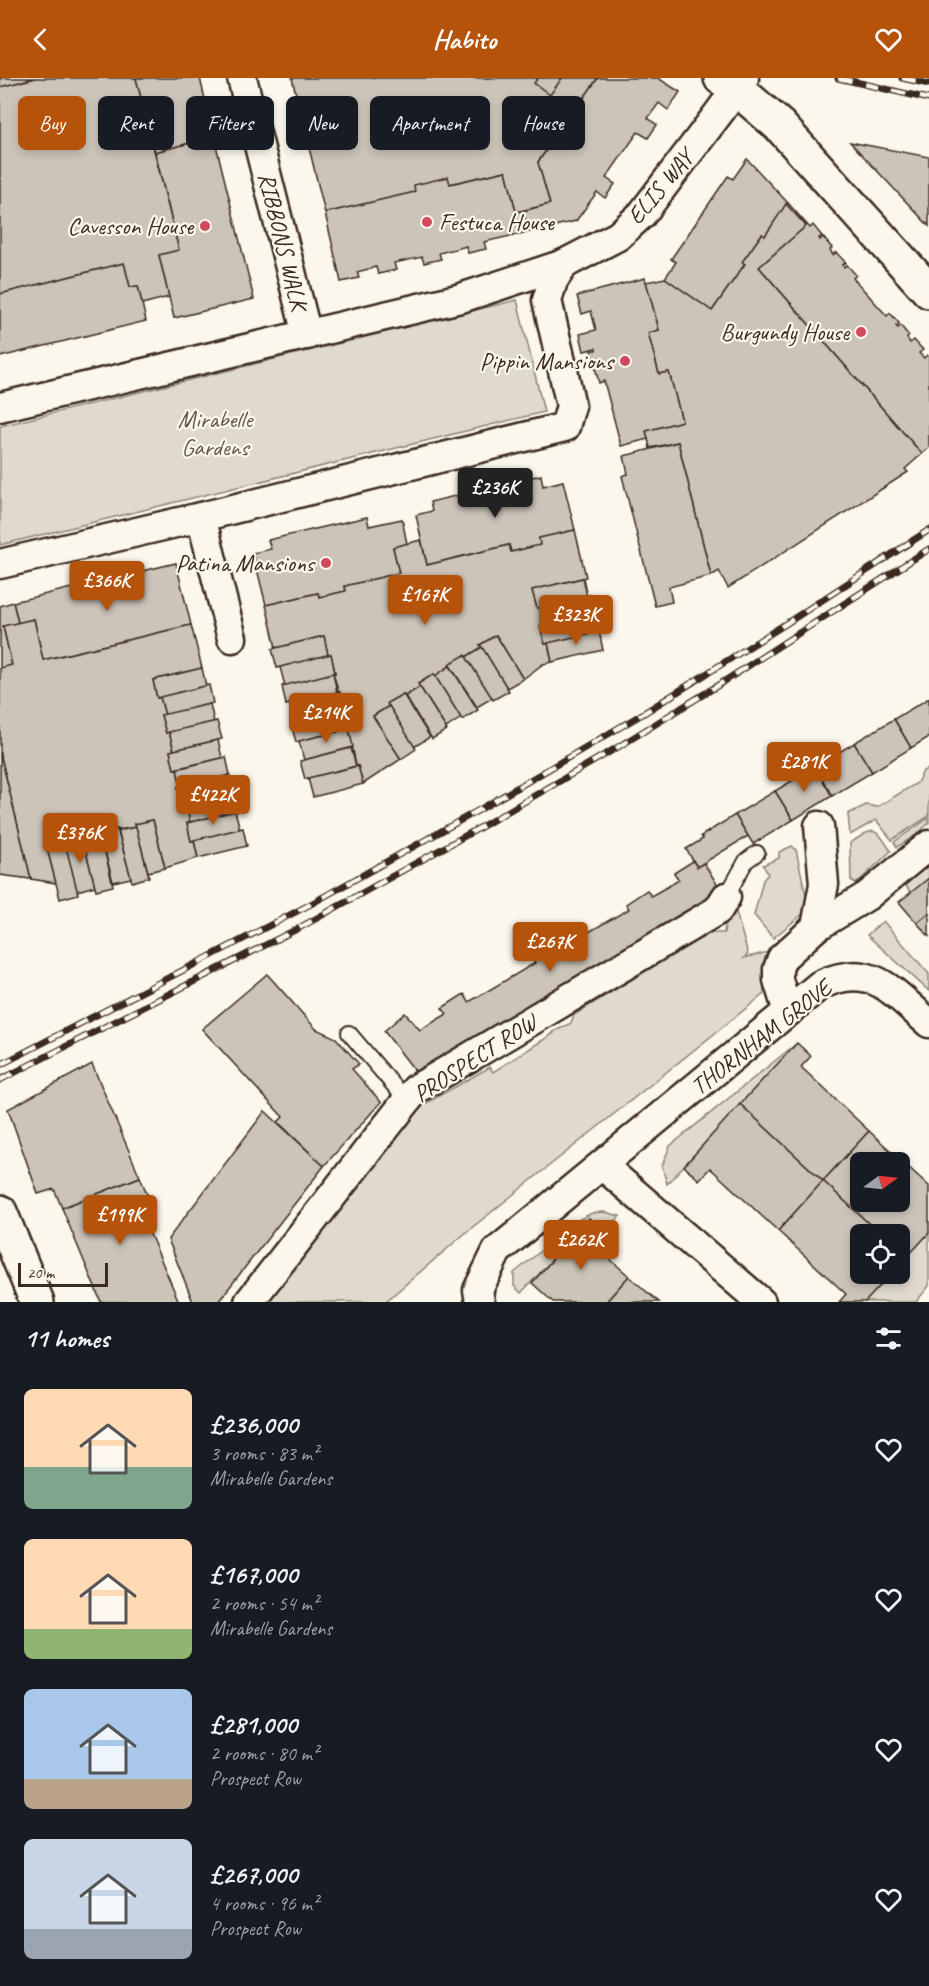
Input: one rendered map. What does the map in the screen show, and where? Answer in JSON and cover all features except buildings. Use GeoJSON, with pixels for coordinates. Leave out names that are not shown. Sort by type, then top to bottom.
{"type":"FeatureCollection","features":[{"type":"Feature","properties":{"kind":"street","name":"RIBBONS WALK"},"geometry":{"type":"LineString","coordinates":[[242,78],[307,335]]}},
{"type":"Feature","properties":{"kind":"street"},"geometry":{"type":"LineString","coordinates":[[734,81],[780,126],[929,291]]}},
{"type":"Feature","properties":{"kind":"street","name":"ELIS WAY"},"geometry":{"type":"LineString","coordinates":[[564,264],[618,236],[642,214],[734,81]]}},
{"type":"Feature","properties":{"kind":"street"},"geometry":{"type":"LineString","coordinates":[[0,407],[462,298],[564,264]]}},
{"type":"Feature","properties":{"kind":"street"},"geometry":{"type":"LineString","coordinates":[[0,564],[565,427],[571,406],[547,300],[553,281],[564,264]]}},
{"type":"Feature","properties":{"kind":"street"},"geometry":{"type":"LineString","coordinates":[[518,279],[547,300]]}},
{"type":"Feature","properties":{"kind":"street"},"geometry":{"type":"LineString","coordinates":[[201,517],[232,638]]}},
{"type":"Feature","properties":{"kind":"street"},"geometry":{"type":"LineString","coordinates":[[816,927],[824,884],[819,826]]}},
{"type":"Feature","properties":{"kind":"street"},"geometry":{"type":"LineString","coordinates":[[788,1012],[778,980],[778,969],[782,958],[816,927],[867,896],[929,845]]}},
{"type":"Feature","properties":{"kind":"street","name":"PROSPECT ROW"},"geometry":{"type":"LineString","coordinates":[[249,1302],[416,1089],[718,910],[726,897]]}},
{"type":"Feature","properties":{"kind":"street","name":"THORNHAM GROVE"},"geometry":{"type":"LineString","coordinates":[[480,1302],[478,1290],[497,1251],[820,985],[834,978],[866,976],[880,981],[929,1023]]}},
{"type":"Feature","properties":{"kind":"street"},"geometry":{"type":"LineString","coordinates":[[602,1165],[761,1302]]}},
{"type":"Feature","properties":{"kind":"street"},"geometry":{"type":"LineString","coordinates":[[0,1212],[37,1302]]}},
{"type":"Feature","properties":{"kind":"lane"},"geometry":{"type":"LineString","coordinates":[[726,897],[746,861],[757,853]]}},
{"type":"Feature","properties":{"kind":"lane"},"geometry":{"type":"LineString","coordinates":[[349,1033],[406,1101]]}},
{"type":"Feature","properties":{"kind":"green space","name":"Mirabelle Gardens"},"geometry":{"type":"Polygon","coordinates":[[[517,300],[544,412],[0,545],[0,426],[517,300]]]}},
{"type":"Feature","properties":{"kind":"green space"},"geometry":{"type":"Polygon","coordinates":[[[929,768],[929,816],[892,840],[876,820],[850,835],[848,814],[866,805],[877,807],[917,783],[923,771],[929,768]]]}},
{"type":"Feature","properties":{"kind":"green space"},"geometry":{"type":"Polygon","coordinates":[[[929,818],[929,823],[916,835],[897,847],[894,842],[929,818]]]}},
{"type":"Feature","properties":{"kind":"green space"},"geometry":{"type":"Polygon","coordinates":[[[873,831],[880,835],[891,851],[856,884],[851,880],[850,843],[873,831]]]}},
{"type":"Feature","properties":{"kind":"green space"},"geometry":{"type":"Polygon","coordinates":[[[792,846],[796,850],[809,909],[773,938],[754,915],[763,880],[768,874],[763,865],[779,858],[779,852],[792,846]]]}},
{"type":"Feature","properties":{"kind":"green space"},"geometry":{"type":"Polygon","coordinates":[[[929,862],[929,878],[911,893],[904,883],[929,862]]]}},
{"type":"Feature","properties":{"kind":"green space"},"geometry":{"type":"Polygon","coordinates":[[[732,898],[748,954],[744,958],[768,952],[763,963],[764,994],[469,1230],[385,1302],[266,1302],[423,1105],[490,1067],[493,1072],[553,1032],[571,1023],[574,1015],[707,933],[724,933],[727,903],[732,898]]]}},
{"type":"Feature","properties":{"kind":"green space"},"geometry":{"type":"Polygon","coordinates":[[[883,921],[929,974],[929,991],[867,935],[883,921]]]}},
{"type":"Feature","properties":{"kind":"green space"},"geometry":{"type":"Polygon","coordinates":[[[797,1043],[667,1184],[662,1166],[670,1146],[797,1043]]]}},
{"type":"Feature","properties":{"kind":"green space"},"geometry":{"type":"Polygon","coordinates":[[[604,1212],[620,1216],[606,1233],[590,1219],[521,1293],[514,1286],[514,1273],[580,1219],[592,1213],[604,1212]]]}},
{"type":"Feature","properties":{"kind":"green space"},"geometry":{"type":"Polygon","coordinates":[[[929,1233],[929,1286],[916,1302],[865,1302],[882,1284],[910,1284],[910,1253],[929,1233]]]}},
{"type":"Feature","properties":{"kind":"railway"},"geometry":{"type":"LineString","coordinates":[[838,78],[929,99]]}},
{"type":"Feature","properties":{"kind":"railway"},"geometry":{"type":"LineString","coordinates":[[902,78],[929,84]]}},
{"type":"Feature","properties":{"kind":"railway"},"geometry":{"type":"LineString","coordinates":[[0,1065],[309,905],[479,810],[644,713],[929,530]]}},
{"type":"Feature","properties":{"kind":"railway"},"geometry":{"type":"LineString","coordinates":[[0,1080],[299,928],[481,827],[717,686],[929,549]]}},
{"type":"Feature","properties":{"kind":"place","name":"Festuca House"},"geometry":{"type":"Point","coordinates":[427,222]}},
{"type":"Feature","properties":{"kind":"place","name":"Cavesson House"},"geometry":{"type":"Point","coordinates":[205,226]}},
{"type":"Feature","properties":{"kind":"place","name":"Burgundy House"},"geometry":{"type":"Point","coordinates":[861,332]}},
{"type":"Feature","properties":{"kind":"place","name":"Pippin Mansions"},"geometry":{"type":"Point","coordinates":[625,361]}},
{"type":"Feature","properties":{"kind":"place","name":"Patina Mansions"},"geometry":{"type":"Point","coordinates":[326,563]}}]}
